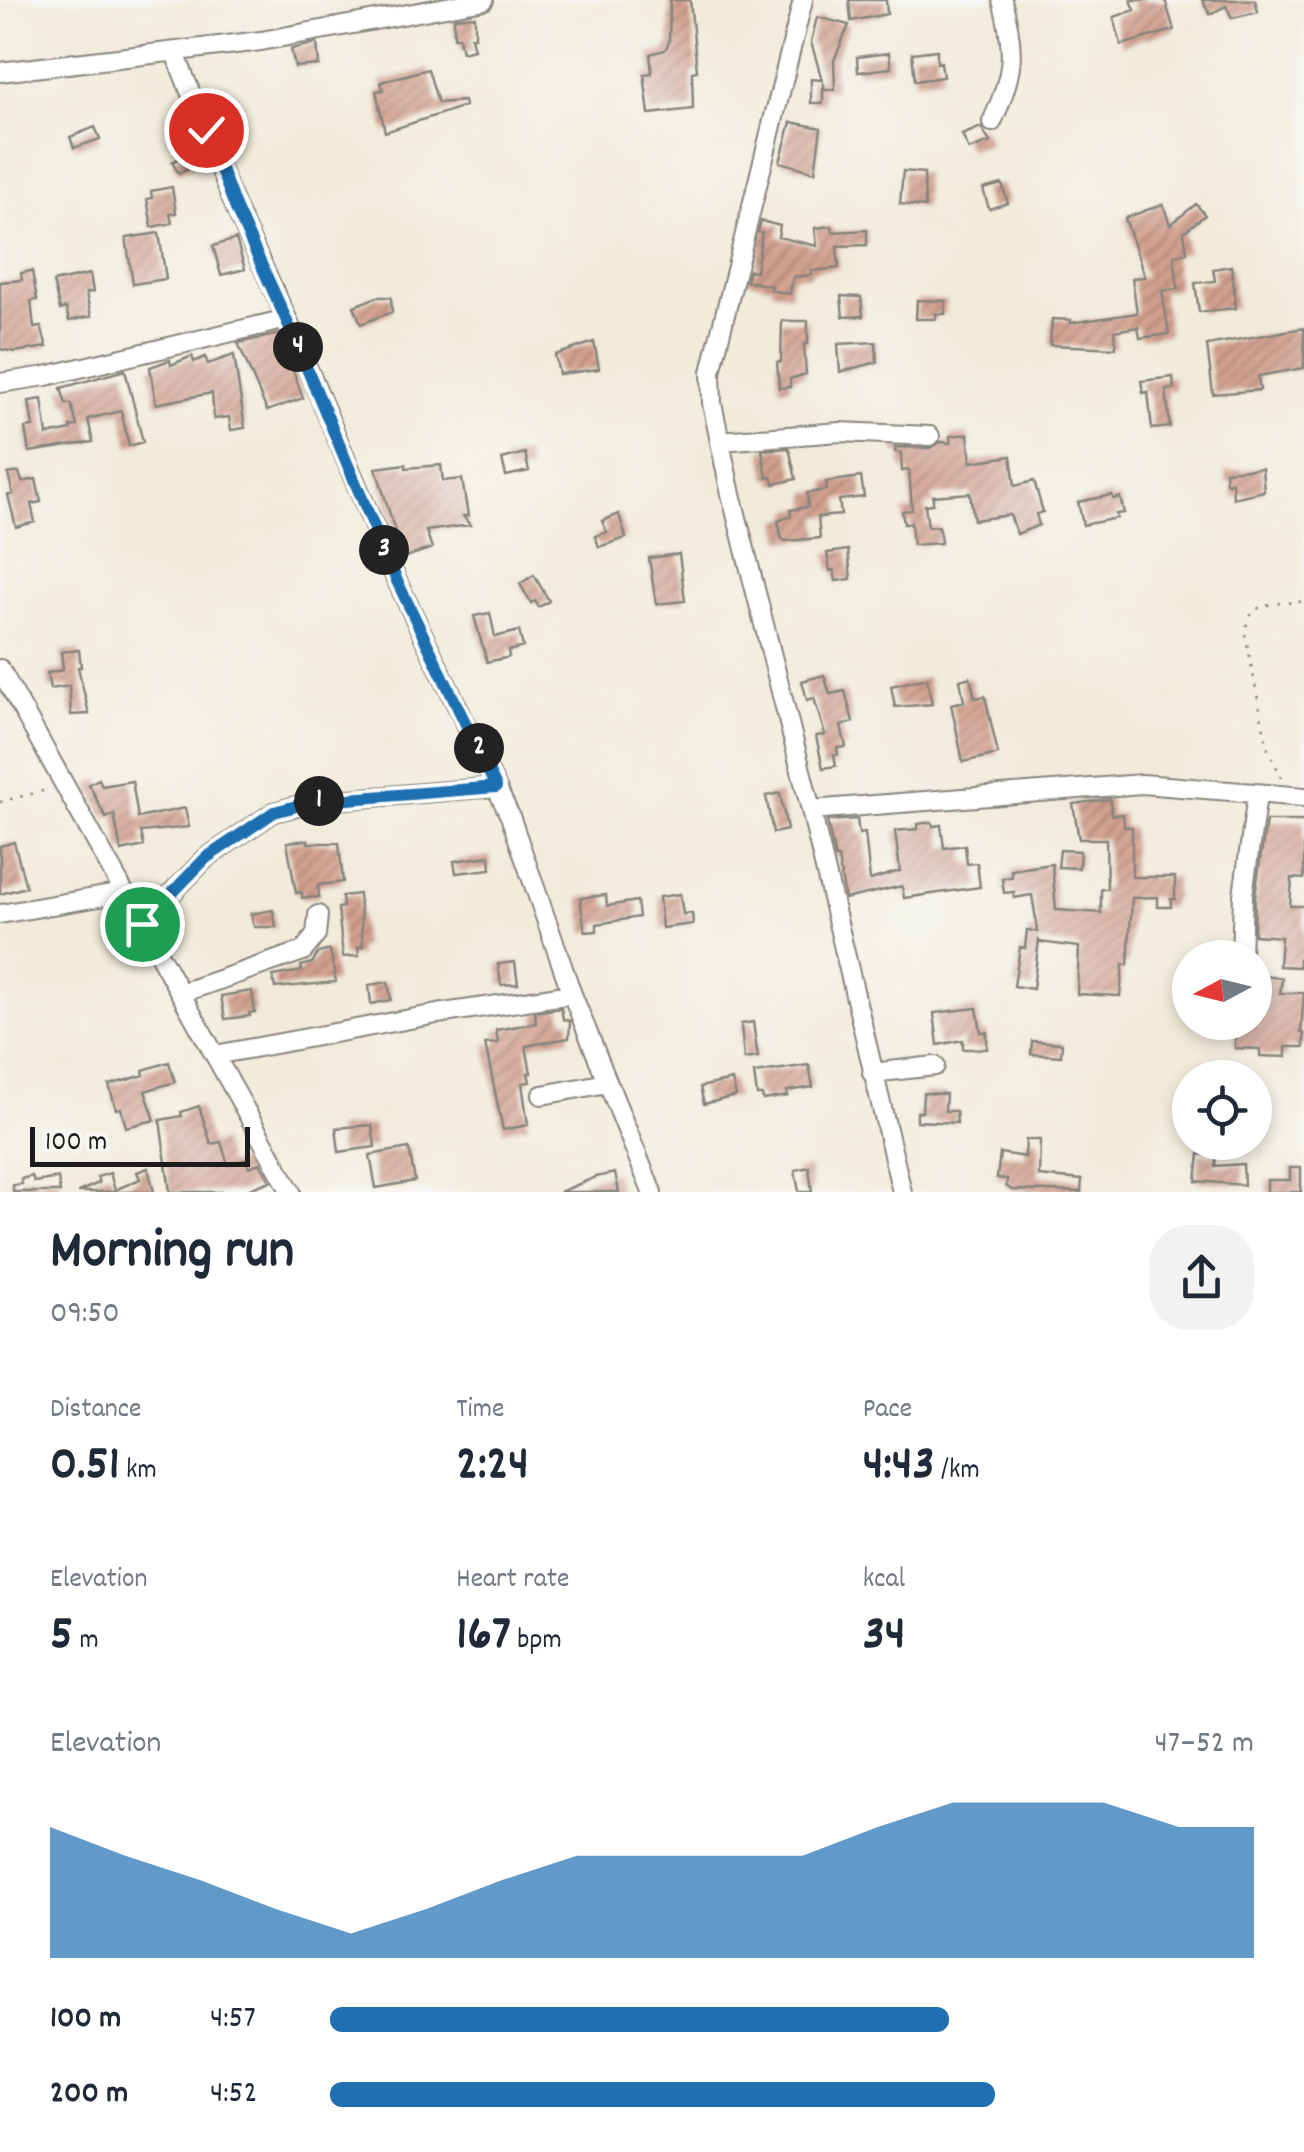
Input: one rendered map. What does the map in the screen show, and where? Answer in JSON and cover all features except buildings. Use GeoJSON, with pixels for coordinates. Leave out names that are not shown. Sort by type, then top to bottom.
{"type":"FeatureCollection","features":[{"type":"Feature","properties":{"kind":"street"},"geometry":{"type":"LineString","coordinates":[[0,72],[261,42],[484,0]]}},
{"type":"Feature","properties":{"kind":"street"},"geometry":{"type":"LineString","coordinates":[[802,0],[711,372],[720,441],[902,1192]]}},
{"type":"Feature","properties":{"kind":"street"},"geometry":{"type":"LineString","coordinates":[[992,122],[1012,66],[1012,37],[1002,0]]}},
{"type":"Feature","properties":{"kind":"street"},"geometry":{"type":"LineString","coordinates":[[175,52],[236,209],[397,581],[510,816],[572,994],[652,1192]]}},
{"type":"Feature","properties":{"kind":"street"},"geometry":{"type":"LineString","coordinates":[[0,383],[46,376],[286,319]]}},
{"type":"Feature","properties":{"kind":"street"},"geometry":{"type":"LineString","coordinates":[[720,441],[840,432],[930,436]]}},
{"type":"Feature","properties":{"kind":"street"},"geometry":{"type":"LineString","coordinates":[[0,669],[215,1055],[285,1190]]}},
{"type":"Feature","properties":{"kind":"street"},"geometry":{"type":"LineString","coordinates":[[811,810],[1142,784],[1301,797]]}},
{"type":"Feature","properties":{"kind":"street"},"geometry":{"type":"LineString","coordinates":[[142,924],[206,858],[274,812],[312,802],[496,787]]}},
{"type":"Feature","properties":{"kind":"street"},"geometry":{"type":"LineString","coordinates":[[1242,940],[1257,795]]}},
{"type":"Feature","properties":{"kind":"street"},"geometry":{"type":"LineString","coordinates":[[0,914],[123,893]]}},
{"type":"Feature","properties":{"kind":"street"},"geometry":{"type":"LineString","coordinates":[[181,993],[303,950],[316,935],[318,916]]}},
{"type":"Feature","properties":{"kind":"street"},"geometry":{"type":"LineString","coordinates":[[215,1055],[572,994]]}},
{"type":"Feature","properties":{"kind":"street"},"geometry":{"type":"LineString","coordinates":[[872,1073],[935,1066]]}},
{"type":"Feature","properties":{"kind":"street"},"geometry":{"type":"LineString","coordinates":[[542,1095],[607,1083]]}},
{"type":"Feature","properties":{"kind":"path"},"geometry":{"type":"LineString","coordinates":[[1301,797],[1271,760],[1245,633],[1249,615],[1256,609],[1304,602]]}},
{"type":"Feature","properties":{"kind":"path"},"geometry":{"type":"LineString","coordinates":[[0,802],[63,785]]}},
{"type":"Feature","properties":{"kind":"route"},"geometry":{"type":"LineString","coordinates":[[142,924],[206,858],[274,812],[312,802],[496,787],[397,581],[236,209],[206,130]]}}]}
